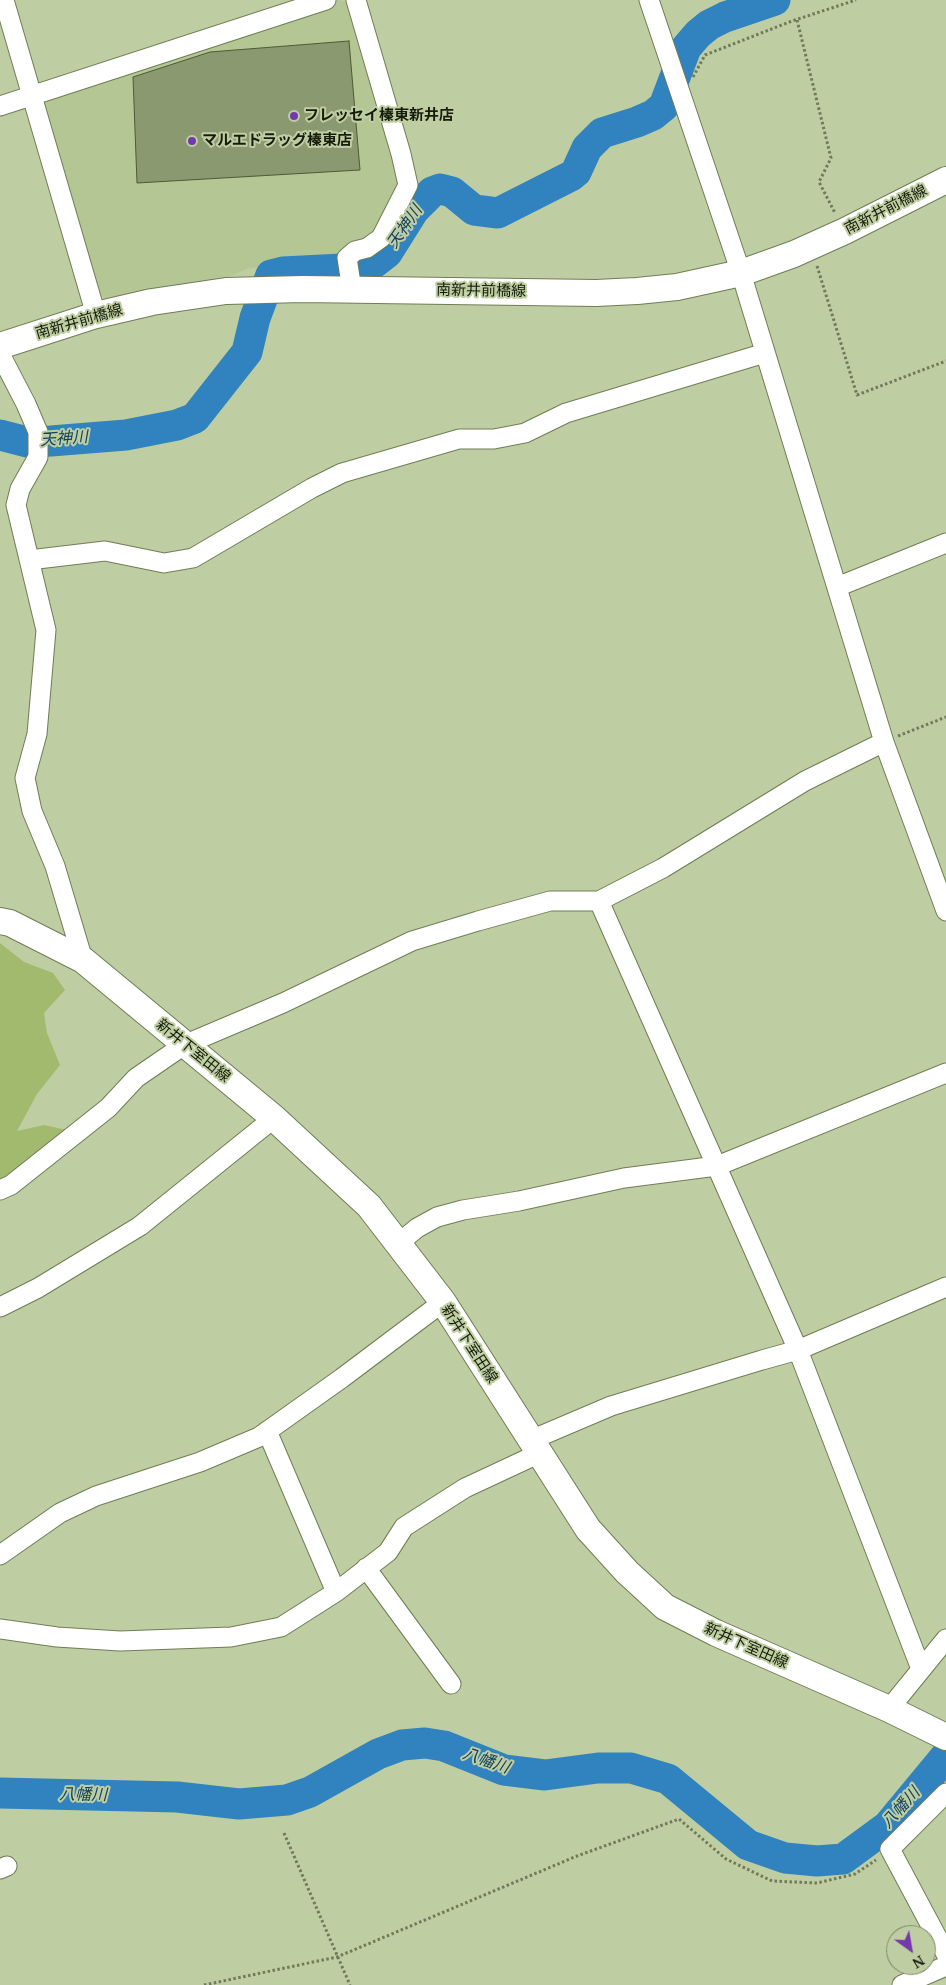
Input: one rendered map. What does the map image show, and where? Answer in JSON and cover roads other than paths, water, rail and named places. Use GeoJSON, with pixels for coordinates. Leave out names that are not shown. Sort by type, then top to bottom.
{"type":"FeatureCollection","features":[{"type":"Feature","properties":{"kind":"main road","name":"南新井前橋線"},"geometry":{"type":"LineString","coordinates":[[0,346],[96,315],[152,302],[226,291],[352,290],[596,293],[677,287],[741,273],[811,247],[946,180]]}},
{"type":"Feature","properties":{"kind":"main road","name":"新井下室田線"},"geometry":{"type":"LineString","coordinates":[[0,921],[10,923],[82,960],[274,1118],[369,1206],[442,1302],[588,1528],[627,1572],[665,1607],[716,1634],[889,1709],[945,1737]]}},
{"type":"Feature","properties":{"kind":"street"},"geometry":{"type":"LineString","coordinates":[[4,0],[96,315]]}},
{"type":"Feature","properties":{"kind":"street"},"geometry":{"type":"LineString","coordinates":[[0,106],[326,0]]}},
{"type":"Feature","properties":{"kind":"street"},"geometry":{"type":"LineString","coordinates":[[352,290],[347,258],[355,251],[366,248],[381,238],[408,185],[401,154],[356,0]]}},
{"type":"Feature","properties":{"kind":"street"},"geometry":{"type":"LineString","coordinates":[[649,0],[681,100],[741,273],[884,742],[946,911]]}},
{"type":"Feature","properties":{"kind":"street"},"geometry":{"type":"LineString","coordinates":[[29,560],[105,551],[164,563],[193,558],[312,488],[342,473],[459,439],[494,439],[525,433],[566,413],[766,352]]}},
{"type":"Feature","properties":{"kind":"street"},"geometry":{"type":"LineString","coordinates":[[0,354],[38,432],[38,457],[20,489],[16,505],[46,630],[37,734],[25,778],[32,811],[55,866],[82,960]]}},
{"type":"Feature","properties":{"kind":"street"},"geometry":{"type":"LineString","coordinates":[[837,587],[946,543]]}},
{"type":"Feature","properties":{"kind":"street"},"geometry":{"type":"LineString","coordinates":[[0,1190],[12,1185],[108,1108],[136,1078],[184,1045],[283,1003],[412,941],[550,901],[599,901],[670,864],[805,781],[884,742]]}},
{"type":"Feature","properties":{"kind":"street"},"geometry":{"type":"LineString","coordinates":[[599,901],[798,1350],[922,1669]]}},
{"type":"Feature","properties":{"kind":"street"},"geometry":{"type":"LineString","coordinates":[[399,1243],[417,1228],[437,1217],[464,1210],[519,1201],[624,1178],[717,1166],[946,1073]]}},
{"type":"Feature","properties":{"kind":"street"},"geometry":{"type":"LineString","coordinates":[[0,1308],[38,1288],[140,1226],[274,1118]]}},
{"type":"Feature","properties":{"kind":"street"},"geometry":{"type":"LineString","coordinates":[[0,1629],[58,1637],[120,1641],[230,1637],[281,1627],[336,1592],[388,1552],[404,1527],[535,1446],[612,1406],[798,1350],[946,1287]]}},
{"type":"Feature","properties":{"kind":"street"},"geometry":{"type":"LineString","coordinates":[[0,1555],[67,1510],[96,1496],[200,1462],[259,1437],[342,1378],[442,1302]]}},
{"type":"Feature","properties":{"kind":"street"},"geometry":{"type":"LineString","coordinates":[[267,1432],[336,1592]]}},
{"type":"Feature","properties":{"kind":"street"},"geometry":{"type":"LineString","coordinates":[[366,1568],[451,1684]]}},
{"type":"Feature","properties":{"kind":"street"},"geometry":{"type":"LineString","coordinates":[[889,1709],[946,1639]]}},
{"type":"Feature","properties":{"kind":"street"},"geometry":{"type":"LineString","coordinates":[[946,1793],[890,1849],[946,1954]]}},
{"type":"Feature","properties":{"kind":"street"},"geometry":{"type":"LineString","coordinates":[[902,1985],[946,1966]]}},
{"type":"Feature","properties":{"kind":"waterway","name":"天神川"},"geometry":{"type":"LineString","coordinates":[[0,435],[27,442],[126,435],[177,425],[195,418],[247,352],[255,318],[271,275],[283,272],[362,268],[374,263],[387,253],[414,210],[432,192],[440,189],[452,192],[474,210],[498,213],[571,176],[576,172],[587,148],[602,133],[637,122],[653,115],[664,106],[686,48],[698,34],[709,25],[725,17],[775,0]]}},
{"type":"Feature","properties":{"kind":"waterway","name":"八幡川"},"geometry":{"type":"LineString","coordinates":[[0,1793],[177,1797],[239,1804],[287,1800],[310,1792],[378,1754],[402,1745],[425,1743],[444,1746],[504,1770],[545,1775],[598,1768],[631,1768],[668,1779],[748,1845],[785,1858],[817,1861],[843,1859],[888,1826],[946,1756]]}},
{"type":"Feature","properties":{"kind":"place","name":"フレッセイ榛東新井店"},"geometry":{"type":"Point","coordinates":[294,116]}},
{"type":"Feature","properties":{"kind":"place","name":"マルエドラッグ榛東店"},"geometry":{"type":"Point","coordinates":[192,141]}}]}
